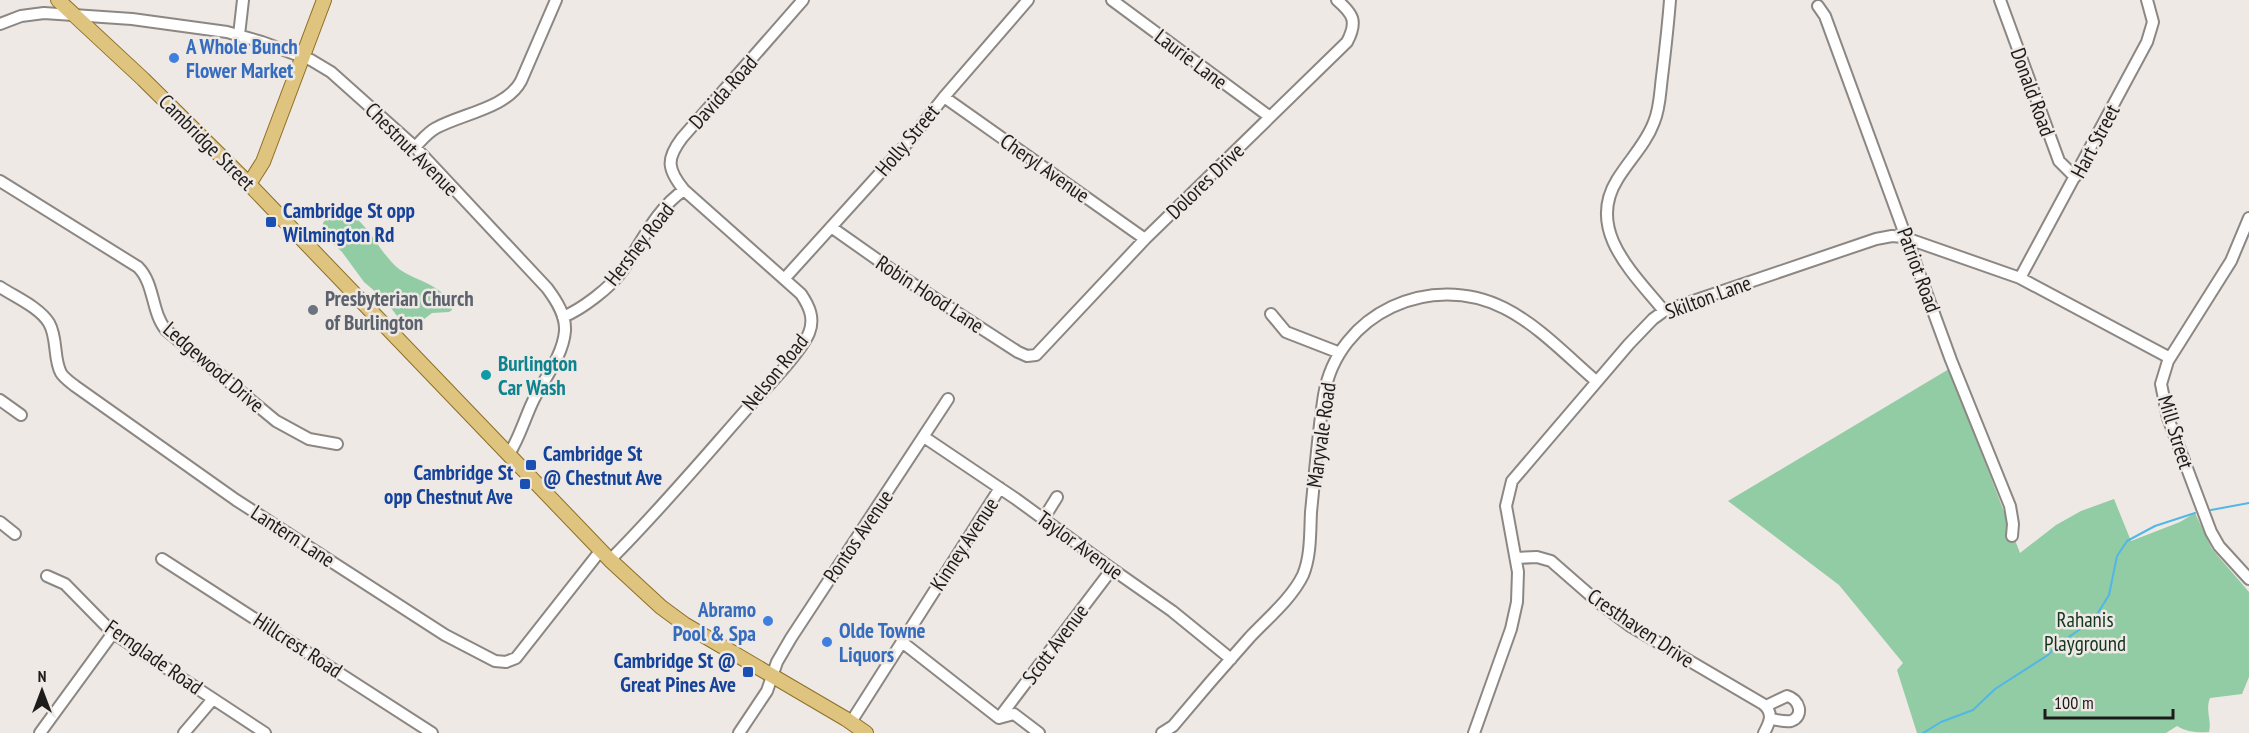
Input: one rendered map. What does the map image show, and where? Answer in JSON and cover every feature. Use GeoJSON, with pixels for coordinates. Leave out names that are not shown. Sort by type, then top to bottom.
{"type":"FeatureCollection","features":[{"type":"Feature","properties":{"kind":"main road","name":"Cambridge Street"},"geometry":{"type":"LineString","coordinates":[[58,0],[175,109],[249,184],[605,555],[672,615],[866,733]]}},
{"type":"Feature","properties":{"kind":"main road"},"geometry":{"type":"LineString","coordinates":[[249,184],[263,162],[324,0]]}},
{"type":"Feature","properties":{"kind":"street"},"geometry":{"type":"LineString","coordinates":[[239,35],[243,0]]}},
{"type":"Feature","properties":{"kind":"street"},"geometry":{"type":"LineString","coordinates":[[415,147],[437,127],[513,93],[521,81],[556,0]]}},
{"type":"Feature","properties":{"kind":"street","name":"Davida Road"},"geometry":{"type":"LineString","coordinates":[[684,190],[671,170],[670,158],[673,150],[803,0]]}},
{"type":"Feature","properties":{"kind":"street","name":"Holly Street"},"geometry":{"type":"LineString","coordinates":[[785,278],[910,140],[1028,0]]}},
{"type":"Feature","properties":{"kind":"street","name":"Laurie Lane"},"geometry":{"type":"LineString","coordinates":[[1112,0],[1270,117]]}},
{"type":"Feature","properties":{"kind":"street","name":"Dolores Drive"},"geometry":{"type":"LineString","coordinates":[[1032,356],[1043,350],[1145,239],[1347,42],[1354,27],[1353,21],[1347,9],[1337,0]]}},
{"type":"Feature","properties":{"kind":"street"},"geometry":{"type":"LineString","coordinates":[[1664,311],[1614,243],[1607,228],[1605,211],[1617,180],[1643,144],[1656,117],[1670,0]]}},
{"type":"Feature","properties":{"kind":"street","name":"Donald Road"},"geometry":{"type":"LineString","coordinates":[[2000,0],[2058,160],[2075,177]]}},
{"type":"Feature","properties":{"kind":"street","name":"Hart Street"},"geometry":{"type":"LineString","coordinates":[[2020,278],[2150,38],[2152,17],[2148,0]]}},
{"type":"Feature","properties":{"kind":"street","name":"Patriot Road"},"geometry":{"type":"LineString","coordinates":[[1818,6],[1825,16],[1951,360],[2010,506],[2012,536]]}},
{"type":"Feature","properties":{"kind":"street","name":"Chestnut Avenue"},"geometry":{"type":"LineString","coordinates":[[0,24],[32,14],[74,14],[186,26],[239,35],[302,56],[331,72],[415,147],[547,288],[563,317]]}},
{"type":"Feature","properties":{"kind":"street","name":"Cheryl Avenue"},"geometry":{"type":"LineString","coordinates":[[944,97],[1145,239]]}},
{"type":"Feature","properties":{"kind":"street","name":"Ledgewood Drive"},"geometry":{"type":"LineString","coordinates":[[0,181],[138,267],[147,281],[160,321],[166,330],[252,402],[297,433],[317,442],[337,444]]}},
{"type":"Feature","properties":{"kind":"street","name":"Nelson Road"},"geometry":{"type":"LineString","coordinates":[[605,555],[682,482],[805,340],[811,326],[810,310],[801,294],[684,190]]}},
{"type":"Feature","properties":{"kind":"street","name":"Hershey Road"},"geometry":{"type":"LineString","coordinates":[[563,317],[574,312],[611,284],[621,273],[662,212],[684,190]]}},
{"type":"Feature","properties":{"kind":"street","name":"Mill Street"},"geometry":{"type":"LineString","coordinates":[[2249,218],[2231,261],[2170,358],[2161,388],[2168,418],[2211,532],[2219,546],[2249,579]]}},
{"type":"Feature","properties":{"kind":"street","name":"Robin Hood Lane"},"geometry":{"type":"LineString","coordinates":[[831,227],[902,277],[1018,352],[1032,356]]}},
{"type":"Feature","properties":{"kind":"street","name":"Skilton Lane"},"geometry":{"type":"LineString","coordinates":[[1474,733],[1514,619],[1519,588],[1506,506],[1512,481],[1596,381],[1653,319],[1664,311],[1876,239],[1892,236],[1908,238],[2020,278],[2170,358]]}},
{"type":"Feature","properties":{"kind":"street","name":"Lantern Lane"},"geometry":{"type":"LineString","coordinates":[[0,287],[48,322],[55,340],[60,370],[75,386],[236,500],[445,635],[486,658],[501,662],[516,658],[605,555]]}},
{"type":"Feature","properties":{"kind":"street","name":"Maryvale Road"},"geometry":{"type":"LineString","coordinates":[[1162,733],[1173,726],[1291,591],[1304,571],[1308,555],[1324,395],[1330,372],[1340,353],[1364,324],[1393,306],[1429,295],[1467,296],[1491,302],[1519,316],[1596,381]]}},
{"type":"Feature","properties":{"kind":"street"},"geometry":{"type":"LineString","coordinates":[[1271,314],[1286,332],[1340,353]]}},
{"type":"Feature","properties":{"kind":"street"},"geometry":{"type":"LineString","coordinates":[[509,454],[561,347],[566,328],[563,317]]}},
{"type":"Feature","properties":{"kind":"street","name":"Pontos Avenue"},"geometry":{"type":"LineString","coordinates":[[739,733],[766,693],[778,660],[791,638],[948,399]]}},
{"type":"Feature","properties":{"kind":"street"},"geometry":{"type":"LineString","coordinates":[[0,400],[21,415]]}},
{"type":"Feature","properties":{"kind":"street","name":"Taylor Avenue"},"geometry":{"type":"LineString","coordinates":[[924,437],[1044,518],[1182,618],[1231,659]]}},
{"type":"Feature","properties":{"kind":"street","name":"Kinney Avenue"},"geometry":{"type":"LineString","coordinates":[[850,722],[1000,488]]}},
{"type":"Feature","properties":{"kind":"street"},"geometry":{"type":"LineString","coordinates":[[1044,518],[1057,497]]}},
{"type":"Feature","properties":{"kind":"street"},"geometry":{"type":"LineString","coordinates":[[0,522],[15,534]]}},
{"type":"Feature","properties":{"kind":"street","name":"Cresthaven Drive"},"geometry":{"type":"LineString","coordinates":[[1516,558],[1537,557],[1551,561],[1630,626],[1766,706]]}},
{"type":"Feature","properties":{"kind":"street","name":"Hillcrest Road"},"geometry":{"type":"LineString","coordinates":[[162,559],[432,733]]}},
{"type":"Feature","properties":{"kind":"street","name":"Scott Avenue"},"geometry":{"type":"LineString","coordinates":[[999,718],[1112,569]]}},
{"type":"Feature","properties":{"kind":"street","name":"Fernglade Road"},"geometry":{"type":"LineString","coordinates":[[47,576],[65,584],[113,633],[265,733]]}},
{"type":"Feature","properties":{"kind":"street"},"geometry":{"type":"LineString","coordinates":[[40,733],[113,633]]}},
{"type":"Feature","properties":{"kind":"street"},"geometry":{"type":"LineString","coordinates":[[902,642],[999,718],[1014,714],[1039,733]]}},
{"type":"Feature","properties":{"kind":"street"},"geometry":{"type":"LineString","coordinates":[[1764,733],[1771,719],[1766,706],[1787,696],[1798,704],[1798,713],[1792,720],[1771,719]]}},
{"type":"Feature","properties":{"kind":"street"},"geometry":{"type":"LineString","coordinates":[[184,733],[213,699]]}},
{"type":"Feature","properties":{"kind":"green space"},"geometry":{"type":"Polygon","coordinates":[[[342,209],[366,228],[399,269],[438,289],[449,302],[452,310],[432,313],[419,323],[401,321],[384,299],[364,282],[323,230],[323,223],[332,210],[342,209]]]}},
{"type":"Feature","properties":{"kind":"green space","name":"Rahanis Playground"},"geometry":{"type":"Polygon","coordinates":[[[1949,369],[2020,553],[2056,525],[2081,511],[2114,499],[2131,541],[2180,522],[2195,513],[2212,549],[2249,592],[2249,677],[2242,694],[2210,698],[2209,732],[2193,732],[2177,726],[2166,733],[1917,733],[1897,670],[1903,663],[1839,585],[1728,501],[1949,369]]]}},
{"type":"Feature","properties":{"kind":"waterway"},"geometry":{"type":"LineString","coordinates":[[2211,510],[2249,503]]}},
{"type":"Feature","properties":{"kind":"waterway"},"geometry":{"type":"LineString","coordinates":[[1923,733],[1941,722],[1973,710],[1995,689],[2048,655],[2056,646],[2096,616],[2109,595],[2117,556],[2127,541],[2155,526],[2195,513]]}},
{"type":"Feature","properties":{"kind":"place","name":"A Whole Bunch Flower Market"},"geometry":{"type":"Point","coordinates":[174,58]}},
{"type":"Feature","properties":{"kind":"place","name":"Cambridge St opp Wilmington Rd"},"geometry":{"type":"Point","coordinates":[271,222]}},
{"type":"Feature","properties":{"kind":"place","name":"Presbyterian Church of Burlington"},"geometry":{"type":"Point","coordinates":[313,310]}},
{"type":"Feature","properties":{"kind":"place","name":"Burlington Car Wash"},"geometry":{"type":"Point","coordinates":[486,375]}},
{"type":"Feature","properties":{"kind":"place","name":"Cambridge St @ Chestnut Ave"},"geometry":{"type":"Point","coordinates":[531,465]}},
{"type":"Feature","properties":{"kind":"place","name":"Cambridge St opp Chestnut Ave"},"geometry":{"type":"Point","coordinates":[525,484]}},
{"type":"Feature","properties":{"kind":"place","name":"Abramo Pool & Spa"},"geometry":{"type":"Point","coordinates":[768,621]}},
{"type":"Feature","properties":{"kind":"place","name":"Olde Towne Liquors"},"geometry":{"type":"Point","coordinates":[827,642]}},
{"type":"Feature","properties":{"kind":"place","name":"Cambridge St @ Great Pines Ave"},"geometry":{"type":"Point","coordinates":[748,672]}}]}
